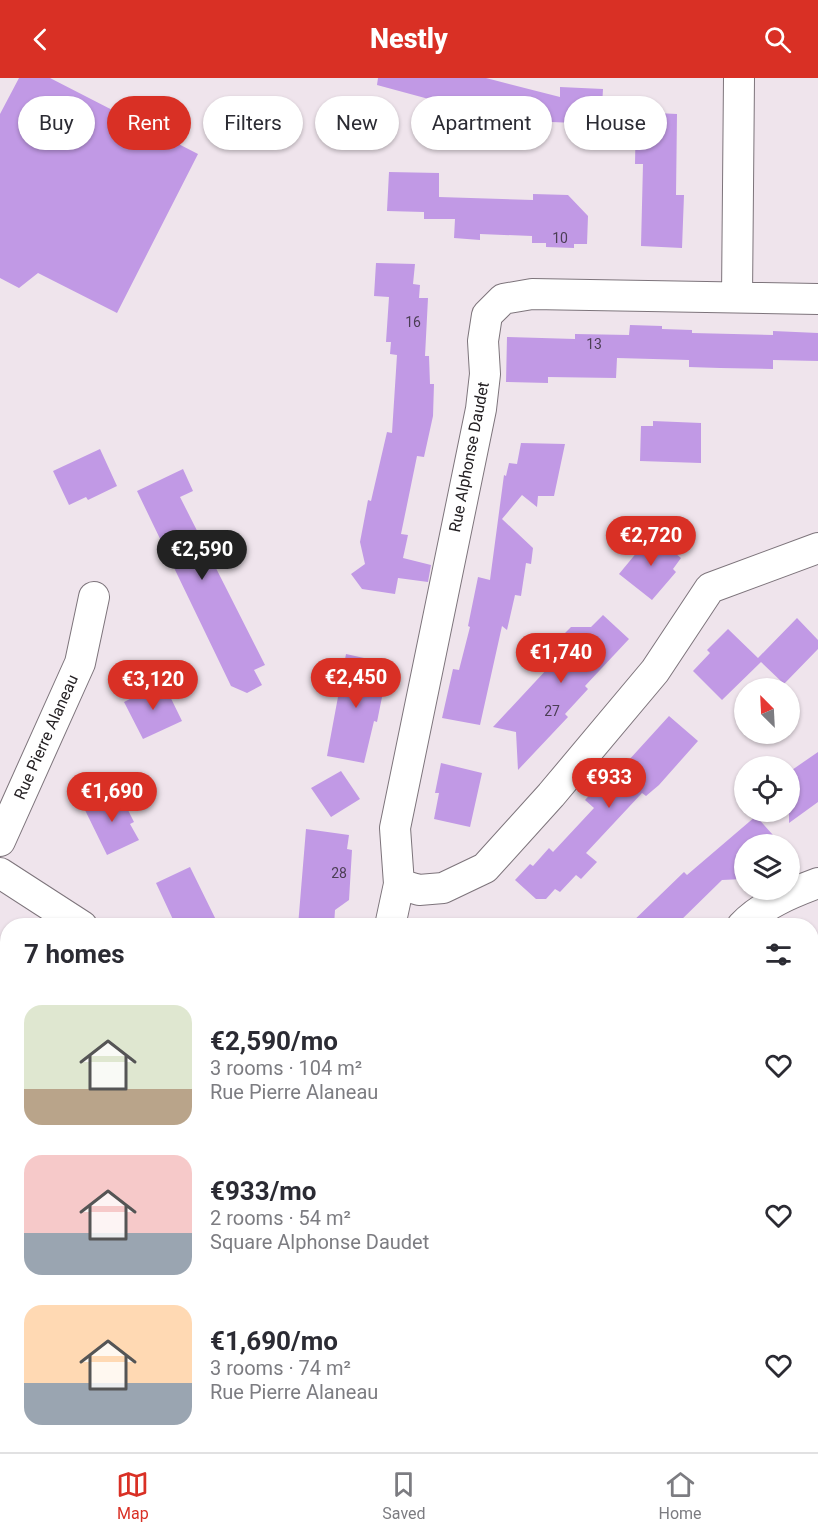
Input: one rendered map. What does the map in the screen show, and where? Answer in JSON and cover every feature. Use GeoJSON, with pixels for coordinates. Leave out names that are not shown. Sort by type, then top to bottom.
{"type":"FeatureCollection","features":[{"type":"Feature","properties":{"kind":"street"},"geometry":{"type":"LineString","coordinates":[[737,297],[739,78]]}},
{"type":"Feature","properties":{"kind":"street","name":"Rue Alphonse Daudet"},"geometry":{"type":"LineString","coordinates":[[392,918],[399,884],[395,828],[481,410],[485,374],[483,341],[487,315],[503,298],[532,294],[818,299]]}},
{"type":"Feature","properties":{"kind":"street"},"geometry":{"type":"LineString","coordinates":[[399,884],[419,890],[443,888],[485,868],[551,795],[655,671],[710,588],[818,548]]}},
{"type":"Feature","properties":{"kind":"street","name":"Rue Pierre Alaneau"},"geometry":{"type":"LineString","coordinates":[[0,841],[80,663],[94,597]]}},
{"type":"Feature","properties":{"kind":"street"},"geometry":{"type":"LineString","coordinates":[[0,873],[70,918]]}},
{"type":"Feature","properties":{"kind":"street"},"geometry":{"type":"LineString","coordinates":[[750,918],[789,894],[818,883]]}},
{"type":"Feature","properties":{"kind":"building"},"geometry":{"type":"Polygon","coordinates":[[[19,78],[50,78],[85,96],[18,96],[18,150],[95,150],[95,101],[107,107],[107,150],[190,150],[198,154],[117,313],[38,273],[19,288],[0,278],[0,114],[19,78]]]}},
{"type":"Feature","properties":{"kind":"building"},"geometry":{"type":"Polygon","coordinates":[[[378,78],[486,78],[560,97],[560,87],[603,89],[603,96],[564,96],[564,123],[552,122],[552,96],[418,96],[377,85],[378,78]]]}},
{"type":"Feature","properties":{"kind":"building"},"geometry":{"type":"Polygon","coordinates":[[[667,114],[677,114],[676,195],[684,195],[682,248],[641,246],[643,164],[635,164],[635,150],[667,150],[667,114]]]}},
{"type":"Feature","properties":{"kind":"building"},"geometry":{"type":"Polygon","coordinates":[[[389,172],[439,173],[439,197],[533,200],[533,194],[568,195],[588,216],[587,244],[574,244],[574,248],[546,247],[546,243],[532,243],[532,236],[480,234],[480,240],[454,238],[455,219],[424,219],[424,212],[387,211],[389,172]]]}},
{"type":"Feature","properties":{"kind":"building"},"geometry":{"type":"Polygon","coordinates":[[[376,263],[415,264],[413,284],[420,285],[419,298],[428,298],[425,356],[429,356],[430,384],[434,384],[433,416],[424,457],[417,456],[401,534],[408,535],[403,558],[431,565],[428,582],[398,578],[395,594],[362,589],[351,574],[365,564],[360,542],[368,500],[371,501],[387,432],[392,433],[397,355],[390,354],[391,342],[386,342],[389,297],[374,296],[376,263]]]}},
{"type":"Feature","properties":{"kind":"building"},"geometry":{"type":"Polygon","coordinates":[[[630,325],[662,326],[662,329],[692,330],[692,333],[773,335],[773,331],[818,333],[818,361],[773,360],[773,369],[689,367],[689,360],[617,358],[616,378],[548,377],[548,383],[506,382],[507,337],[575,339],[575,334],[629,335],[630,325]]]}},
{"type":"Feature","properties":{"kind":"building"},"geometry":{"type":"Polygon","coordinates":[[[653,421],[701,423],[701,463],[640,461],[641,426],[653,426],[653,421]]]}},
{"type":"Feature","properties":{"kind":"building"},"geometry":{"type":"Polygon","coordinates":[[[521,443],[565,444],[554,496],[538,496],[537,507],[522,495],[502,519],[533,548],[531,564],[526,563],[521,596],[515,595],[507,630],[502,626],[480,725],[442,718],[453,669],[459,670],[470,627],[468,626],[478,577],[490,580],[504,475],[506,476],[509,463],[517,464],[521,443]]]}},
{"type":"Feature","properties":{"kind":"building"},"geometry":{"type":"Polygon","coordinates":[[[100,449],[117,486],[88,500],[86,497],[69,505],[53,471],[100,449]]]}},
{"type":"Feature","properties":{"kind":"building"},"geometry":{"type":"Polygon","coordinates":[[[183,469],[193,491],[180,497],[265,665],[254,670],[262,685],[247,693],[231,686],[137,491],[183,469]]]}},
{"type":"Feature","properties":{"kind":"building"},"geometry":{"type":"Polygon","coordinates":[[[652,534],[681,558],[673,569],[676,572],[652,600],[619,574],[652,534]]]}},
{"type":"Feature","properties":{"kind":"building"},"geometry":{"type":"Polygon","coordinates":[[[603,615],[629,639],[585,686],[588,689],[565,714],[568,717],[518,770],[516,732],[493,727],[548,668],[541,662],[562,636],[571,627],[591,627],[603,615]]]}},
{"type":"Feature","properties":{"kind":"building"},"geometry":{"type":"Polygon","coordinates":[[[797,618],[818,640],[818,649],[790,678],[778,678],[761,662],[745,678],[734,678],[734,688],[722,700],[693,671],[710,653],[707,650],[728,629],[758,658],[797,618]]]}},
{"type":"Feature","properties":{"kind":"building"},"geometry":{"type":"Polygon","coordinates":[[[346,654],[382,662],[375,695],[382,697],[364,763],[327,756],[346,654]]]}},
{"type":"Feature","properties":{"kind":"building"},"geometry":{"type":"Polygon","coordinates":[[[163,682],[182,721],[143,739],[124,702],[163,682]]]}},
{"type":"Feature","properties":{"kind":"building"},"geometry":{"type":"Polygon","coordinates":[[[669,716],[698,741],[659,785],[646,796],[642,793],[586,853],[597,862],[581,879],[576,875],[560,892],[555,889],[546,899],[536,899],[515,880],[530,864],[533,866],[549,848],[553,852],[594,808],[585,800],[614,768],[618,772],[669,716]]]}},
{"type":"Feature","properties":{"kind":"building"},"geometry":{"type":"Polygon","coordinates":[[[818,752],[818,802],[800,815],[800,764],[818,752]]]}},
{"type":"Feature","properties":{"kind":"building"},"geometry":{"type":"Polygon","coordinates":[[[441,763],[482,773],[470,827],[434,819],[439,793],[435,793],[441,763]]]}},
{"type":"Feature","properties":{"kind":"building"},"geometry":{"type":"Polygon","coordinates":[[[341,771],[360,799],[331,817],[311,788],[341,771]]]}},
{"type":"Feature","properties":{"kind":"building"},"geometry":{"type":"Polygon","coordinates":[[[119,792],[134,822],[130,824],[139,840],[107,855],[84,808],[119,792]]]}},
{"type":"Feature","properties":{"kind":"building"},"geometry":{"type":"Polygon","coordinates":[[[749,822],[761,822],[772,834],[735,834],[749,822]]]}},
{"type":"Feature","properties":{"kind":"building"},"geometry":{"type":"Polygon","coordinates":[[[306,829],[349,835],[347,849],[352,850],[349,900],[335,910],[334,918],[299,918],[306,829]]]}},
{"type":"Feature","properties":{"kind":"building"},"geometry":{"type":"Polygon","coordinates":[[[734,835],[734,879],[722,880],[683,918],[636,918],[684,872],[687,875],[734,835]]]}},
{"type":"Feature","properties":{"kind":"building"},"geometry":{"type":"Polygon","coordinates":[[[190,867],[215,918],[172,918],[156,883],[190,867]]]}}]}
